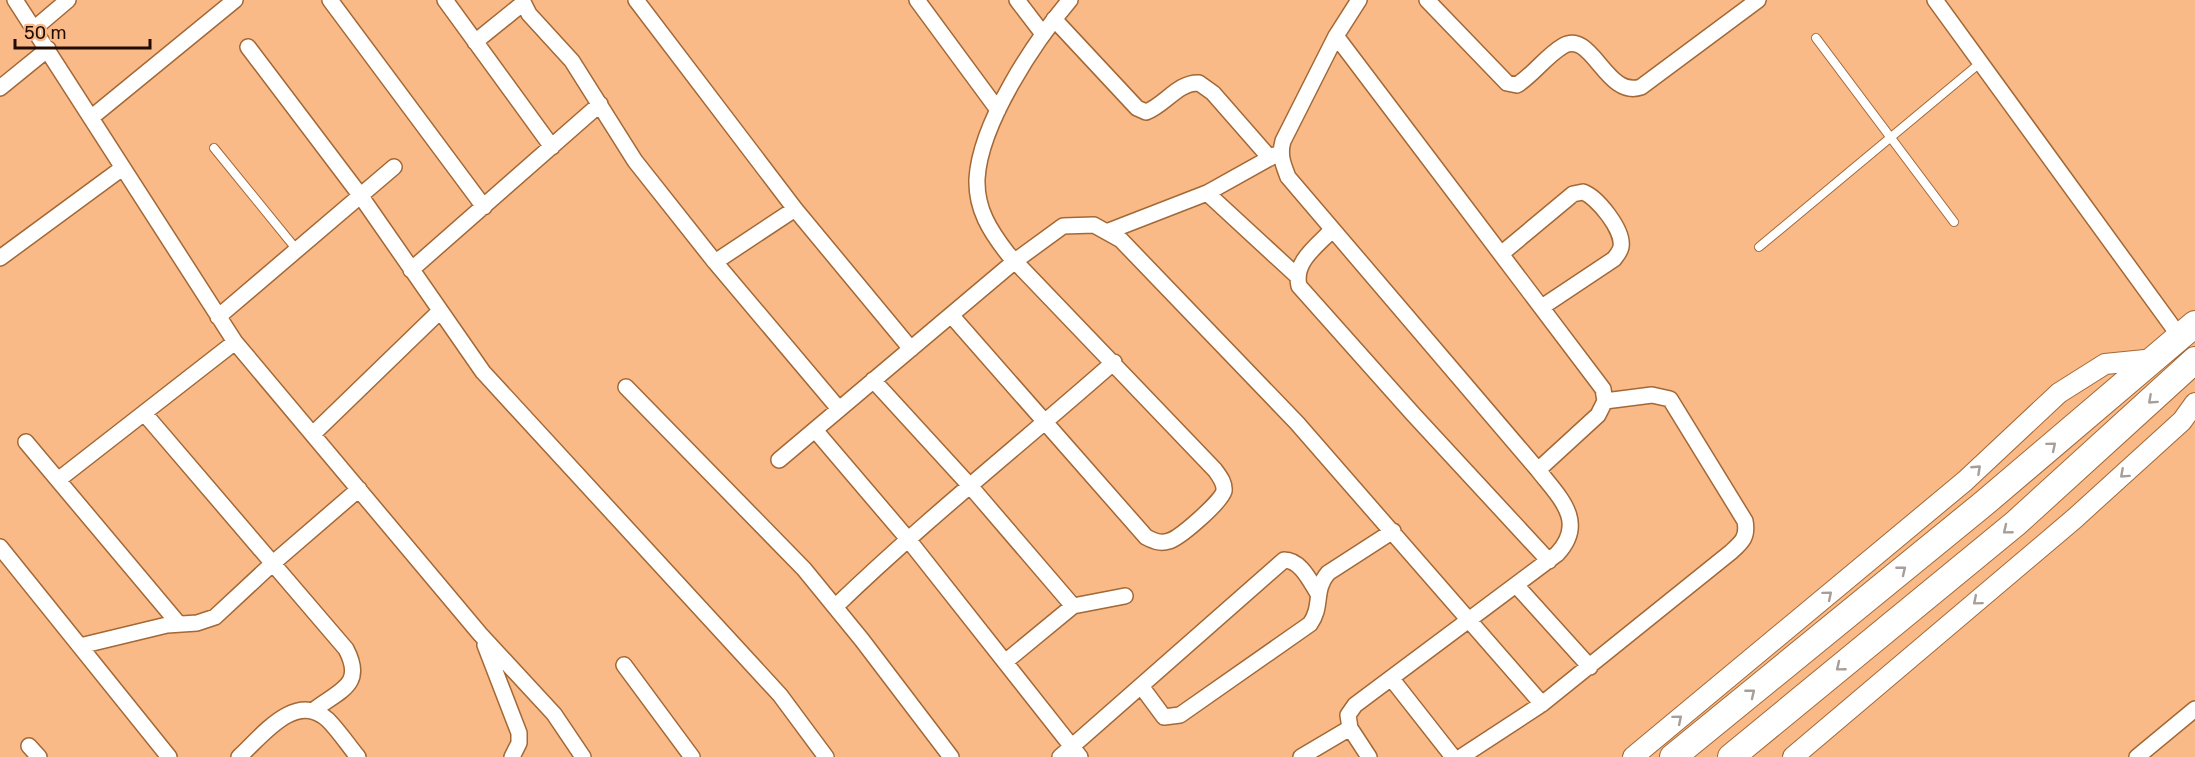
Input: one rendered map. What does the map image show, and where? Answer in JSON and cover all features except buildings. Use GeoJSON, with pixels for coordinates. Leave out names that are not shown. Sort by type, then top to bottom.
{"type":"FeatureCollection","features":[{"type":"Feature","properties":{"kind":"highway"},"geometry":{"type":"LineString","coordinates":[[1673,757],[1973,512],[2188,331]]}},
{"type":"Feature","properties":{"kind":"highway"},"geometry":{"type":"LineString","coordinates":[[1731,757],[2016,523],[2195,360]]}},
{"type":"Feature","properties":{"kind":"street"},"geometry":{"type":"LineString","coordinates":[[15,0],[235,342],[480,634],[554,714],[583,757]]}},
{"type":"Feature","properties":{"kind":"street"},"geometry":{"type":"LineString","coordinates":[[35,28],[68,0]]}},
{"type":"Feature","properties":{"kind":"street"},"geometry":{"type":"LineString","coordinates":[[92,117],[235,0]]}},
{"type":"Feature","properties":{"kind":"street"},"geometry":{"type":"LineString","coordinates":[[330,0],[484,207]]}},
{"type":"Feature","properties":{"kind":"street"},"geometry":{"type":"LineString","coordinates":[[444,0],[552,147]]}},
{"type":"Feature","properties":{"kind":"street"},"geometry":{"type":"LineString","coordinates":[[636,0],[795,209],[910,349]]}},
{"type":"Feature","properties":{"kind":"street"},"geometry":{"type":"LineString","coordinates":[[917,0],[998,110]]}},
{"type":"Feature","properties":{"kind":"street"},"geometry":{"type":"LineString","coordinates":[[1017,0],[1043,34]]}},
{"type":"Feature","properties":{"kind":"street"},"geometry":{"type":"LineString","coordinates":[[951,315],[1146,537],[1157,542],[1169,541],[1179,536],[1221,498],[1224,489],[1222,479],[1114,362],[1015,261],[989,231],[981,209],[977,178],[998,110],[1043,34],[1070,0]]}},
{"type":"Feature","properties":{"kind":"street"},"geometry":{"type":"LineString","coordinates":[[1109,231],[1208,193],[1275,155],[1336,36],[1359,0]]}},
{"type":"Feature","properties":{"kind":"street"},"geometry":{"type":"LineString","coordinates":[[1427,0],[1507,83],[1517,85],[1564,45],[1575,44],[1585,49],[1621,87],[1631,91],[1641,87],[1758,0]]}},
{"type":"Feature","properties":{"kind":"street"},"geometry":{"type":"LineString","coordinates":[[1935,0],[1980,63],[2188,331]]}},
{"type":"Feature","properties":{"kind":"street"},"geometry":{"type":"LineString","coordinates":[[475,42],[522,2],[572,61],[635,161],[715,262],[839,409]]}},
{"type":"Feature","properties":{"kind":"street"},"geometry":{"type":"LineString","coordinates":[[1054,19],[1137,108],[1146,112],[1155,108],[1185,85],[1199,83],[1213,93],[1275,155],[1288,177],[1332,230],[1565,504],[1570,517],[1571,529],[1567,543],[1549,561],[1355,705],[1348,715],[1350,728],[1369,757]]}},
{"type":"Feature","properties":{"kind":"street"},"geometry":{"type":"LineString","coordinates":[[1336,36],[1603,389],[1605,402],[1598,415],[1538,471]]}},
{"type":"Feature","properties":{"kind":"street"},"geometry":{"type":"LineString","coordinates":[[248,47],[360,195],[439,312],[483,372],[780,695],[826,757]]}},
{"type":"Feature","properties":{"kind":"street"},"geometry":{"type":"LineString","coordinates":[[0,88],[48,49]]}},
{"type":"Feature","properties":{"kind":"street"},"geometry":{"type":"LineString","coordinates":[[411,270],[600,104]]}},
{"type":"Feature","properties":{"kind":"street"},"geometry":{"type":"LineString","coordinates":[[218,317],[394,167]]}},
{"type":"Feature","properties":{"kind":"street"},"geometry":{"type":"LineString","coordinates":[[0,258],[122,169]]}},
{"type":"Feature","properties":{"kind":"street"},"geometry":{"type":"LineString","coordinates":[[1501,254],[1573,194],[1583,192],[1598,200],[1620,235],[1622,245],[1619,252],[1614,259],[1542,308]]}},
{"type":"Feature","properties":{"kind":"street"},"geometry":{"type":"LineString","coordinates":[[1208,193],[1297,276]]}},
{"type":"Feature","properties":{"kind":"street"},"geometry":{"type":"LineString","coordinates":[[715,262],[795,209]]}},
{"type":"Feature","properties":{"kind":"street"},"geometry":{"type":"LineString","coordinates":[[779,460],[1015,261],[1063,226],[1094,225],[1109,231],[1121,240],[1297,423],[1542,704]]}},
{"type":"Feature","properties":{"kind":"street"},"geometry":{"type":"LineString","coordinates":[[1332,230],[1301,263],[1297,276],[1299,286],[1549,561]]}},
{"type":"Feature","properties":{"kind":"street"},"geometry":{"type":"LineString","coordinates":[[313,434],[439,312]]}},
{"type":"Feature","properties":{"kind":"street"},"geometry":{"type":"LineString","coordinates":[[58,480],[235,342]]}},
{"type":"Feature","properties":{"kind":"street"},"geometry":{"type":"LineString","coordinates":[[1633,757],[1965,481],[2059,393],[2104,364],[2155,359]]}},
{"type":"Feature","properties":{"kind":"street"},"geometry":{"type":"LineString","coordinates":[[835,607],[907,538],[971,487],[1114,362]]}},
{"type":"Feature","properties":{"kind":"street"},"geometry":{"type":"LineString","coordinates":[[873,380],[971,487],[1073,606]]}},
{"type":"Feature","properties":{"kind":"street"},"geometry":{"type":"LineString","coordinates":[[626,387],[742,503],[835,607],[951,757]]}},
{"type":"Feature","properties":{"kind":"street"},"geometry":{"type":"LineString","coordinates":[[1461,757],[1542,704],[1590,668],[1731,552],[1743,541],[1747,532],[1744,521],[1670,399],[1652,395],[1605,402]]}},
{"type":"Feature","properties":{"kind":"street"},"geometry":{"type":"LineString","coordinates":[[1794,757],[2074,519],[2182,421],[2195,403]]}},
{"type":"Feature","properties":{"kind":"street"},"geometry":{"type":"LineString","coordinates":[[144,413],[346,649],[354,664],[355,675],[349,684],[314,710]]}},
{"type":"Feature","properties":{"kind":"street"},"geometry":{"type":"LineString","coordinates":[[815,430],[907,538],[1005,662],[1071,754],[1141,686],[1284,560],[1292,560],[1298,564],[1317,592]]}},
{"type":"Feature","properties":{"kind":"street"},"geometry":{"type":"LineString","coordinates":[[26,442],[178,623]]}},
{"type":"Feature","properties":{"kind":"street"},"geometry":{"type":"LineString","coordinates":[[80,646],[178,623],[197,623],[215,617],[359,489]]}},
{"type":"Feature","properties":{"kind":"street"},"geometry":{"type":"LineString","coordinates":[[1141,686],[1164,717],[1180,715],[1310,624],[1316,615],[1320,582],[1328,573],[1393,531]]}},
{"type":"Feature","properties":{"kind":"street"},"geometry":{"type":"LineString","coordinates":[[0,547],[169,757]]}},
{"type":"Feature","properties":{"kind":"street"},"geometry":{"type":"LineString","coordinates":[[1515,585],[1590,668]]}},
{"type":"Feature","properties":{"kind":"street"},"geometry":{"type":"LineString","coordinates":[[1005,662],[1073,606],[1125,596]]}},
{"type":"Feature","properties":{"kind":"street"},"geometry":{"type":"LineString","coordinates":[[480,634],[519,733],[519,743],[512,757]]}},
{"type":"Feature","properties":{"kind":"street"},"geometry":{"type":"LineString","coordinates":[[624,665],[692,757]]}},
{"type":"Feature","properties":{"kind":"street"},"geometry":{"type":"LineString","coordinates":[[1391,678],[1453,757]]}},
{"type":"Feature","properties":{"kind":"street"},"geometry":{"type":"LineString","coordinates":[[239,757],[285,716],[297,709],[314,710],[327,720],[358,757]]}},
{"type":"Feature","properties":{"kind":"street"},"geometry":{"type":"LineString","coordinates":[[2137,757],[2195,709]]}},
{"type":"Feature","properties":{"kind":"street"},"geometry":{"type":"LineString","coordinates":[[1301,757],[1350,728]]}},
{"type":"Feature","properties":{"kind":"lane"},"geometry":{"type":"LineString","coordinates":[[1816,38],[1954,222]]}},
{"type":"Feature","properties":{"kind":"lane"},"geometry":{"type":"LineString","coordinates":[[1759,247],[1980,63]]}},
{"type":"Feature","properties":{"kind":"lane"},"geometry":{"type":"LineString","coordinates":[[214,148],[297,250]]}}]}
